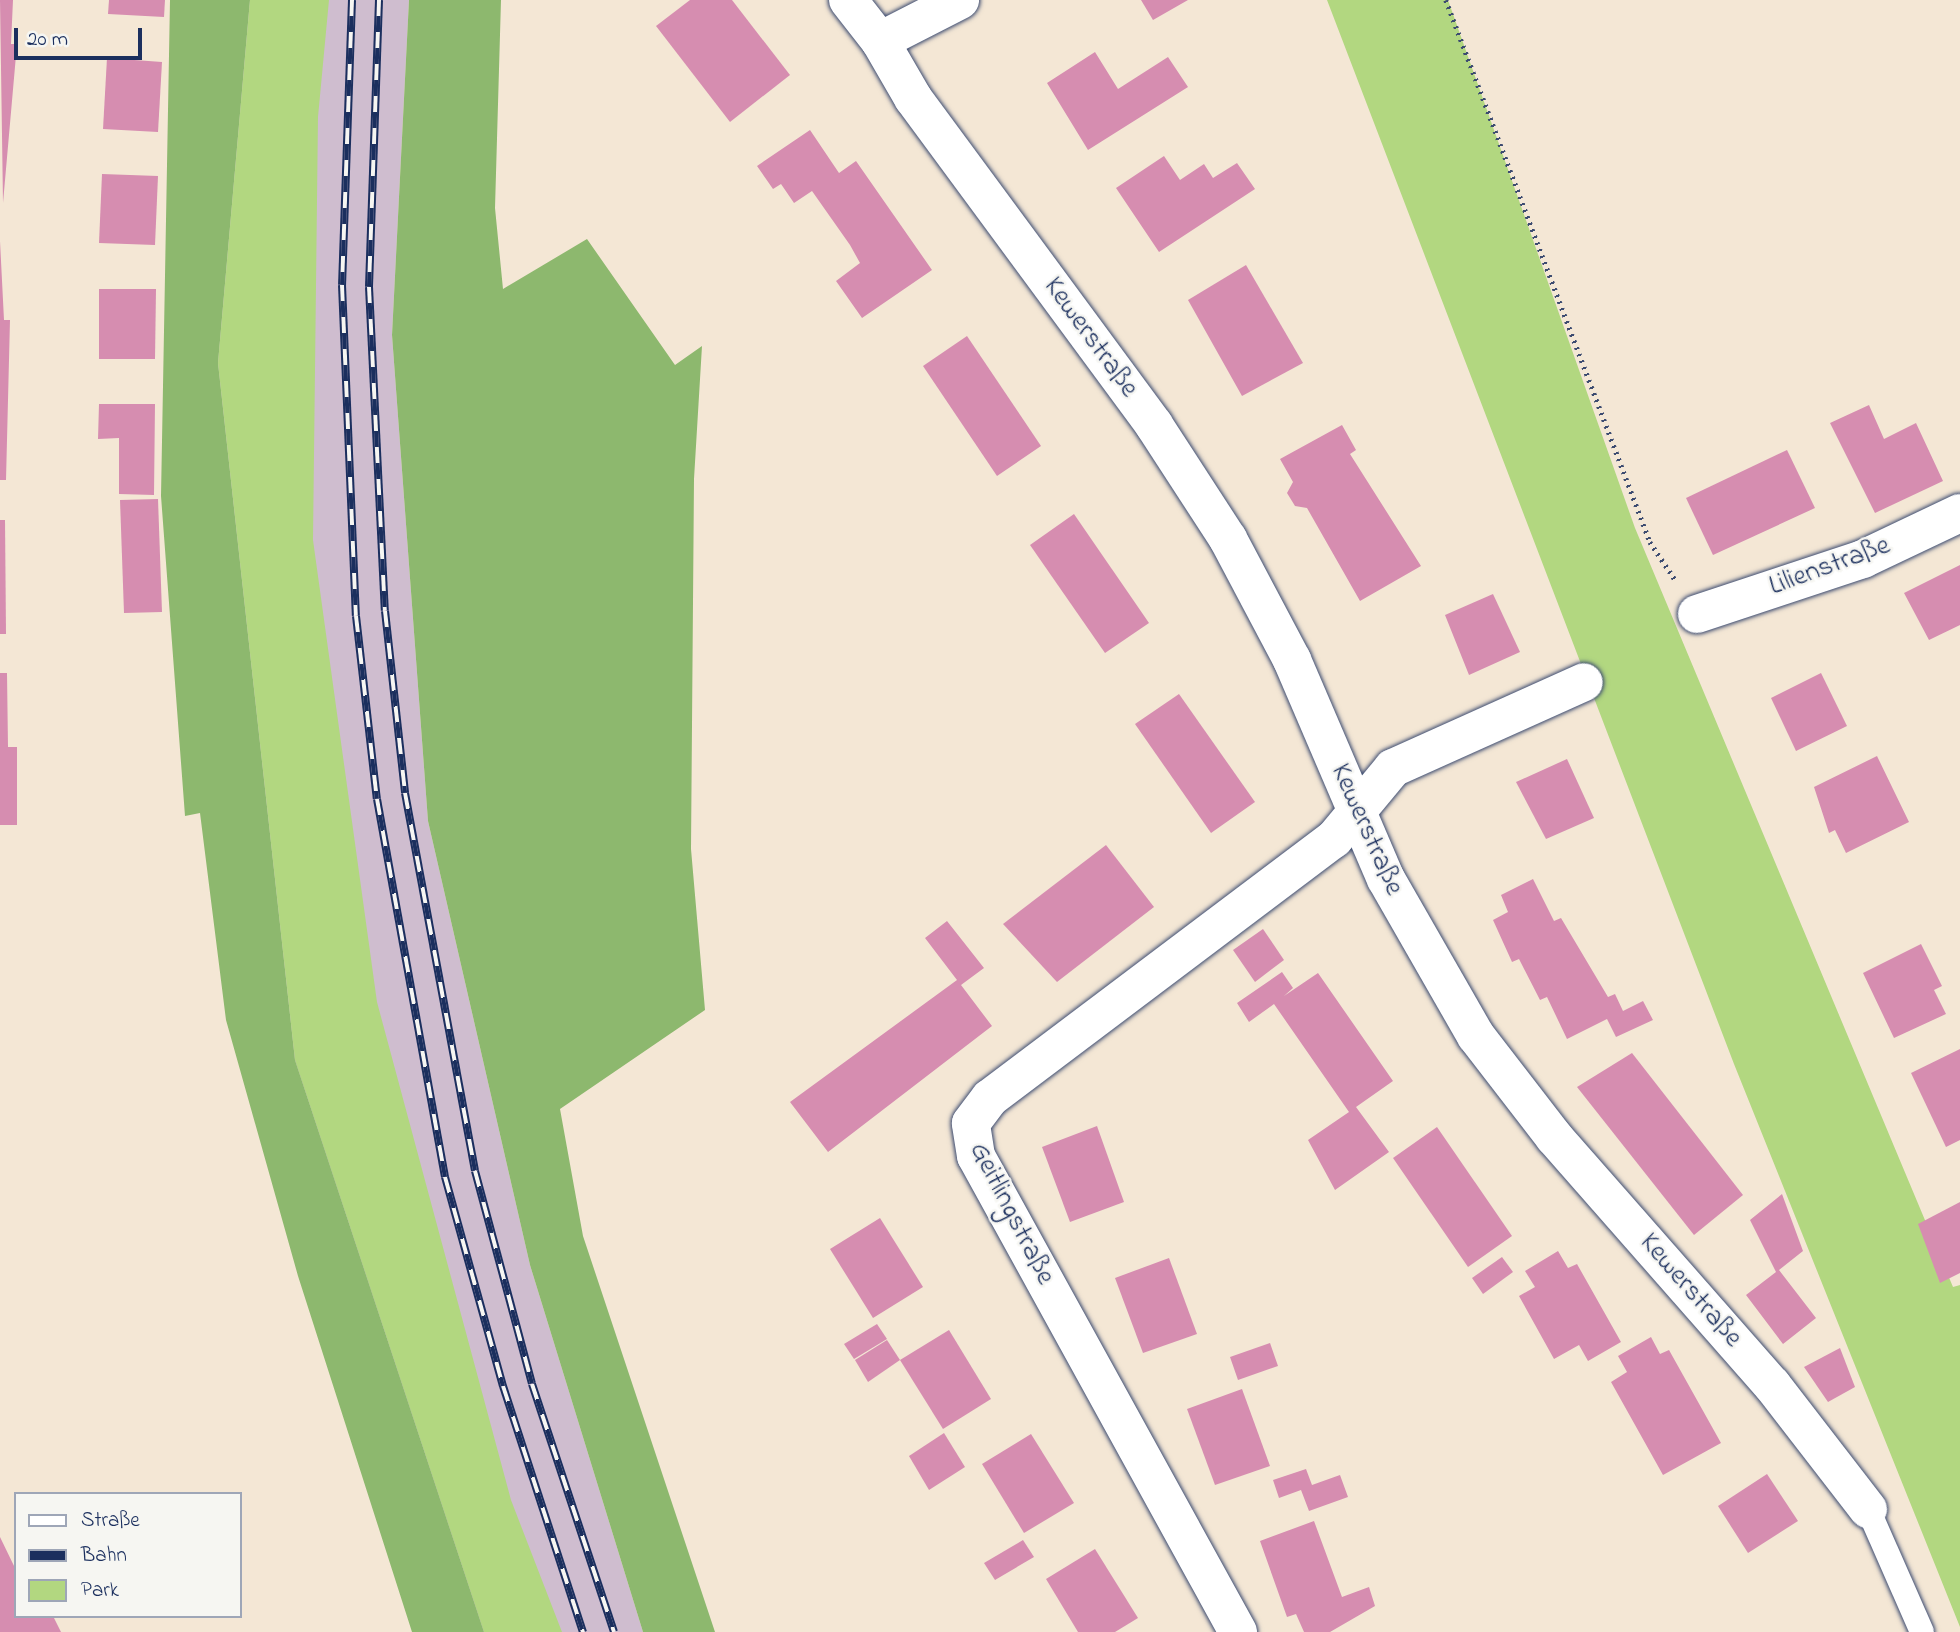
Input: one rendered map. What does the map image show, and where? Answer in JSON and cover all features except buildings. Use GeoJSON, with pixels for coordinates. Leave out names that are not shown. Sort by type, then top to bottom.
{"type":"FeatureCollection","features":[{"type":"Feature","properties":{"kind":"street","name":"Kewerstraße"},"geometry":{"type":"LineString","coordinates":[[848,0],[880,41],[913,98],[1162,436],[1228,539],[1287,648],[1354,807],[1426,956],[1513,1088],[1772,1385],[1868,1509]]}},
{"type":"Feature","properties":{"kind":"street"},"geometry":{"type":"LineString","coordinates":[[880,41],[960,0]]}},
{"type":"Feature","properties":{"kind":"street","name":"Lilienstraße"},"geometry":{"type":"LineString","coordinates":[[1698,614],[1863,559],[1960,513]]}},
{"type":"Feature","properties":{"kind":"street"},"geometry":{"type":"LineString","coordinates":[[1354,807],[1393,768],[1584,682]]}},
{"type":"Feature","properties":{"kind":"street","name":"Geitlingstraße"},"geometry":{"type":"LineString","coordinates":[[1238,1632],[976,1156],[971,1123],[990,1098],[1334,838],[1354,807]]}},
{"type":"Feature","properties":{"kind":"lane","name":"Kewerstraße"},"geometry":{"type":"LineString","coordinates":[[1868,1509],[1922,1632]]}},
{"type":"Feature","properties":{"kind":"path"},"geometry":{"type":"LineString","coordinates":[[1446,0],[1650,541],[1698,614]]}},
{"type":"Feature","properties":{"kind":"shaded area"},"geometry":{"type":"Polygon","coordinates":[[[250,0],[409,0],[392,335],[428,821],[530,1265],[643,1632],[484,1632],[295,1060],[250,0]]]}},
{"type":"Feature","properties":{"kind":"green space"},"geometry":{"type":"Polygon","coordinates":[[[170,0],[250,0],[218,363],[295,1060],[484,1632],[412,1632],[298,1276],[226,1020],[200,813],[185,816],[161,496],[170,0]]]}},
{"type":"Feature","properties":{"kind":"green space"},"geometry":{"type":"Polygon","coordinates":[[[250,0],[329,0],[318,117],[313,540],[377,1002],[511,1500],[562,1632],[484,1632],[295,1060],[218,363],[250,0]]]}},
{"type":"Feature","properties":{"kind":"green space"},"geometry":{"type":"Polygon","coordinates":[[[409,0],[501,0],[495,208],[503,289],[587,239],[675,365],[702,346],[694,479],[691,849],[705,1010],[560,1109],[583,1236],[715,1632],[643,1632],[530,1265],[428,821],[392,335],[409,0]]]}},
{"type":"Feature","properties":{"kind":"green space"},"geometry":{"type":"Polygon","coordinates":[[[1327,0],[1448,0],[1635,528],[1953,1287],[1960,1285],[1960,1627],[1734,1064],[1327,0]]]}},
{"type":"Feature","properties":{"kind":"railway"},"geometry":{"type":"LineString","coordinates":[[352,0],[342,285],[356,616],[377,799],[445,1177],[503,1386],[583,1632]]}},
{"type":"Feature","properties":{"kind":"railway"},"geometry":{"type":"LineString","coordinates":[[379,0],[369,287],[385,611],[405,793],[475,1171],[532,1384],[614,1632]]}}]}
